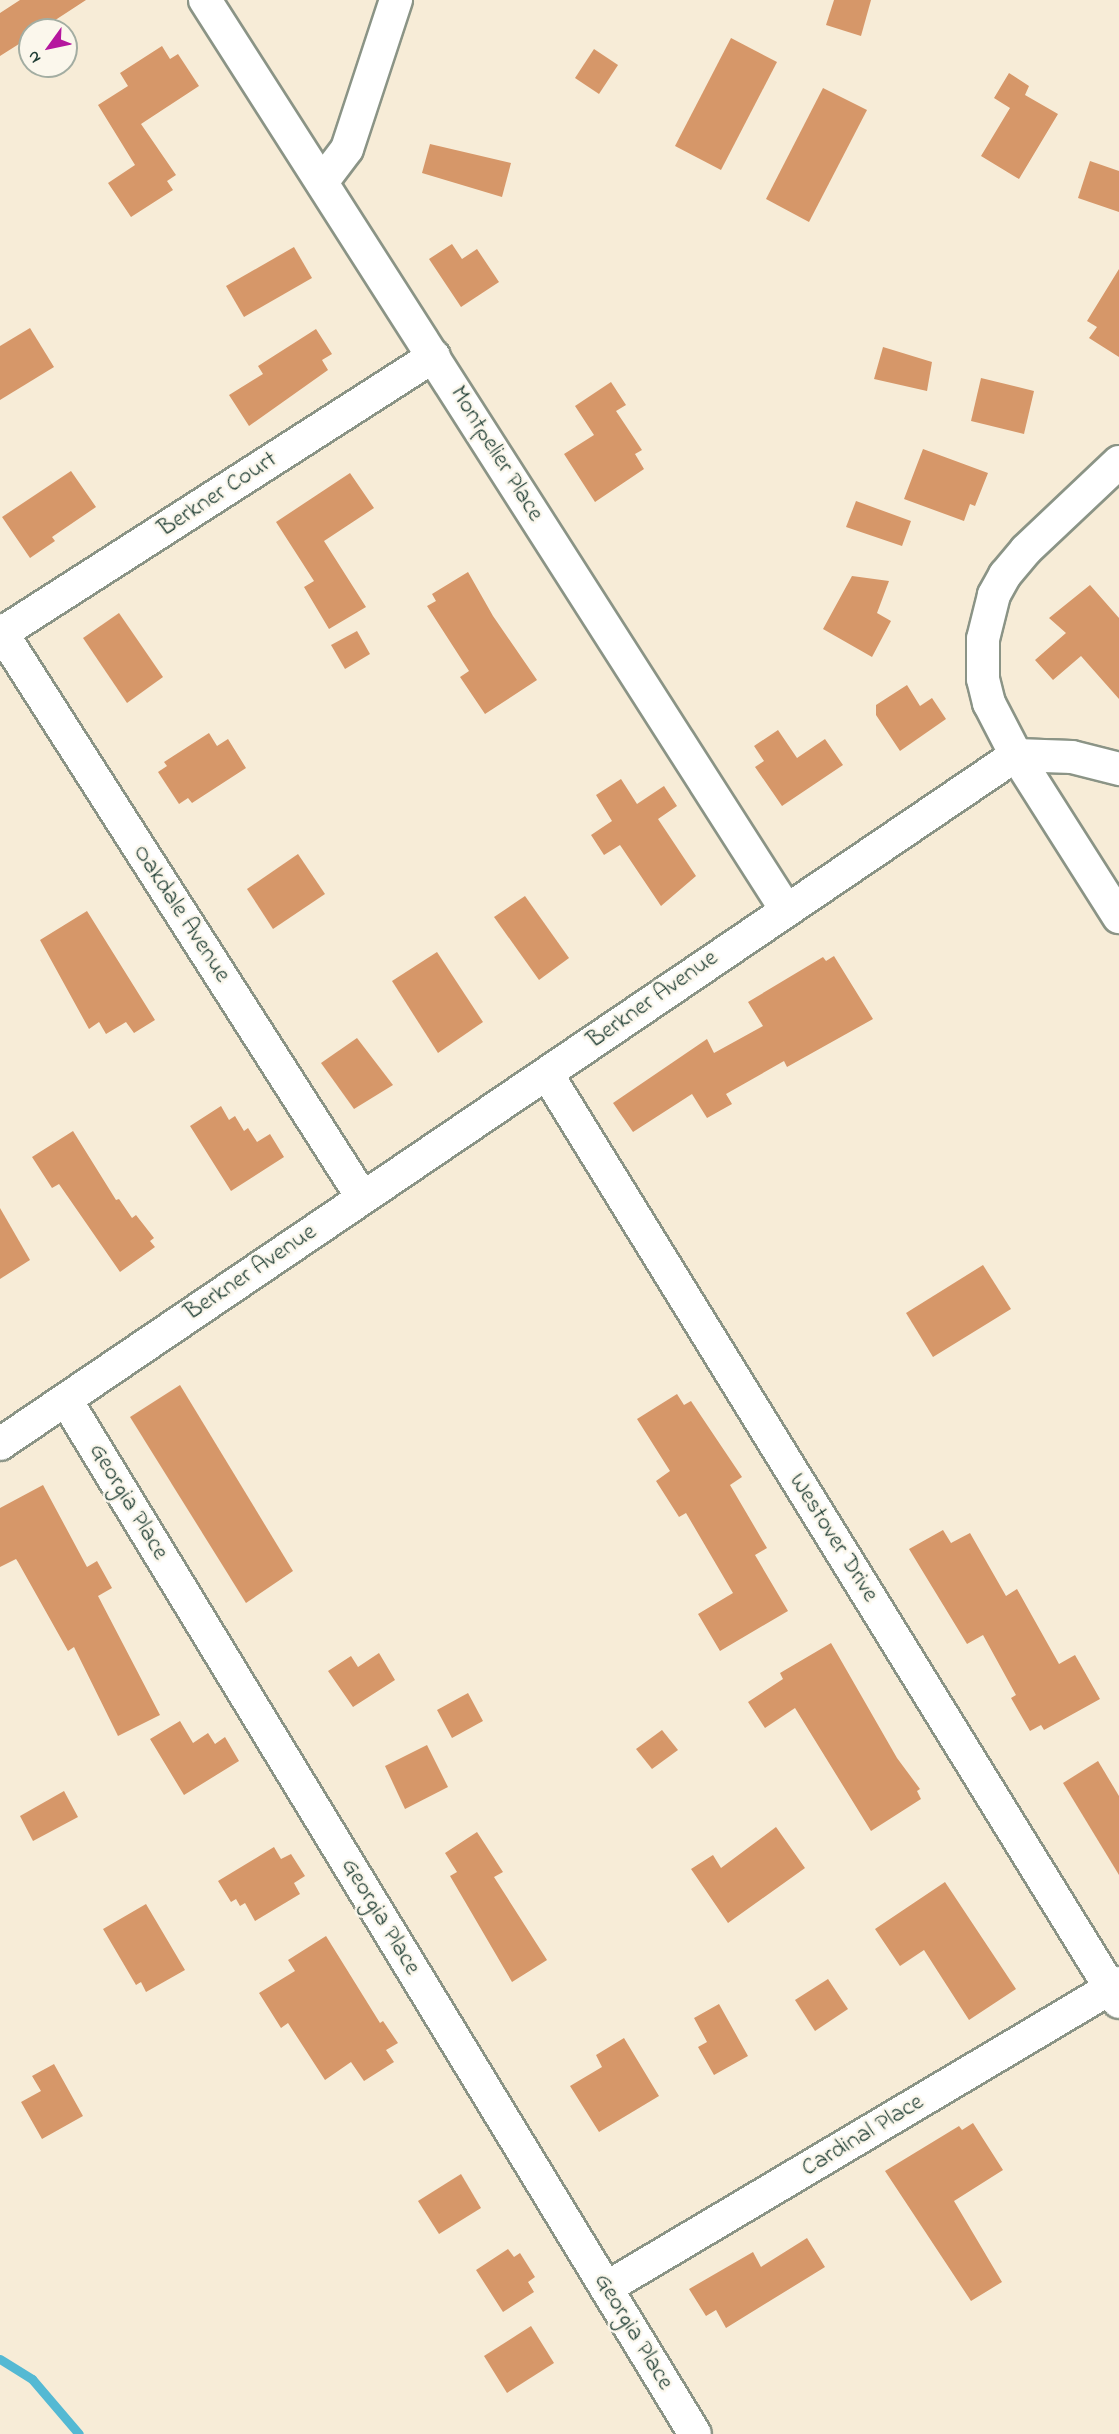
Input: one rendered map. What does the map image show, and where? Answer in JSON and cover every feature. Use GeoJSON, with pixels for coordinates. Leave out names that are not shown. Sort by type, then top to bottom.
{"type":"FeatureCollection","features":[{"type":"Feature","properties":{"kind":"street","name":"Montpelier Place"},"geometry":{"type":"LineString","coordinates":[[205,0],[785,908]]}},
{"type":"Feature","properties":{"kind":"street"},"geometry":{"type":"LineString","coordinates":[[322,182],[347,149],[396,0]]}},
{"type":"Feature","properties":{"kind":"street","name":"Berkner Court"},"geometry":{"type":"LineString","coordinates":[[1,632],[434,356]]}},
{"type":"Feature","properties":{"kind":"street"},"geometry":{"type":"LineString","coordinates":[[1119,462],[1026,550],[994,595],[983,639],[983,680],[989,703],[1016,755],[1119,917]]}},
{"type":"Feature","properties":{"kind":"street","name":"Oakdale Avenue"},"geometry":{"type":"LineString","coordinates":[[1,632],[362,1197]]}},
{"type":"Feature","properties":{"kind":"street"},"geometry":{"type":"LineString","coordinates":[[1016,755],[1072,758],[1119,769]]}},
{"type":"Feature","properties":{"kind":"street","name":"Berkner Avenue"},"geometry":{"type":"LineString","coordinates":[[0,1444],[362,1197],[548,1074],[785,908],[1016,755]]}},
{"type":"Feature","properties":{"kind":"street","name":"Westover Drive"},"geometry":{"type":"LineString","coordinates":[[548,1074],[1116,1991]]}},
{"type":"Feature","properties":{"kind":"street","name":"Georgia Place"},"geometry":{"type":"LineString","coordinates":[[66,1400],[694,2434]]}},
{"type":"Feature","properties":{"kind":"street","name":"Cardinal Place"},"geometry":{"type":"LineString","coordinates":[[606,2288],[1116,1991]]}},
{"type":"Feature","properties":{"kind":"building"},"geometry":{"type":"Polygon","coordinates":[[[20,0],[86,0],[58,18],[18,18],[18,45],[0,56],[0,13],[20,0]]]}},
{"type":"Feature","properties":{"kind":"building"},"geometry":{"type":"Polygon","coordinates":[[[834,0],[871,0],[861,36],[826,25],[834,0]]]}},
{"type":"Feature","properties":{"kind":"building"},"geometry":{"type":"Polygon","coordinates":[[[731,38],[777,62],[721,170],[675,146],[731,38]]]}},
{"type":"Feature","properties":{"kind":"building"},"geometry":{"type":"Polygon","coordinates":[[[162,46],[170,59],[178,54],[199,86],[141,124],[176,175],[167,181],[173,190],[131,217],[108,183],[135,165],[98,105],[128,86],[120,73],[162,46]]]}},
{"type":"Feature","properties":{"kind":"building"},"geometry":{"type":"Polygon","coordinates":[[[594,49],[618,65],[599,94],[575,78],[594,49]]]}},
{"type":"Feature","properties":{"kind":"building"},"geometry":{"type":"Polygon","coordinates":[[[1009,73],[1029,86],[1025,95],[1058,114],[1019,179],[981,156],[1010,108],[994,98],[1009,73]]]}},
{"type":"Feature","properties":{"kind":"building"},"geometry":{"type":"Polygon","coordinates":[[[823,88],[867,110],[809,222],[766,199],[823,88]]]}},
{"type":"Feature","properties":{"kind":"building"},"geometry":{"type":"Polygon","coordinates":[[[430,144],[511,163],[502,197],[422,173],[430,144]]]}},
{"type":"Feature","properties":{"kind":"building"},"geometry":{"type":"Polygon","coordinates":[[[1090,161],[1119,171],[1119,212],[1078,198],[1090,161]]]}},
{"type":"Feature","properties":{"kind":"building"},"geometry":{"type":"Polygon","coordinates":[[[452,244],[462,259],[477,249],[499,282],[461,307],[429,259],[452,244]]]}},
{"type":"Feature","properties":{"kind":"building"},"geometry":{"type":"Polygon","coordinates":[[[294,247],[312,278],[244,317],[226,286],[294,247]]]}},
{"type":"Feature","properties":{"kind":"building"},"geometry":{"type":"Polygon","coordinates":[[[1119,269],[1119,357],[1089,338],[1097,327],[1087,321],[1119,269]]]}},
{"type":"Feature","properties":{"kind":"building"},"geometry":{"type":"Polygon","coordinates":[[[30,328],[54,367],[0,400],[0,346],[30,328]]]}},
{"type":"Feature","properties":{"kind":"building"},"geometry":{"type":"Polygon","coordinates":[[[316,329],[332,354],[322,360],[328,370],[249,426],[229,395],[263,374],[258,366],[316,329]]]}},
{"type":"Feature","properties":{"kind":"building"},"geometry":{"type":"Polygon","coordinates":[[[883,347],[932,362],[927,391],[874,379],[883,347]]]}},
{"type":"Feature","properties":{"kind":"building"},"geometry":{"type":"Polygon","coordinates":[[[981,378],[1034,391],[1024,434],[971,421],[981,378]]]}},
{"type":"Feature","properties":{"kind":"building"},"geometry":{"type":"Polygon","coordinates":[[[611,382],[626,405],[616,411],[642,450],[635,454],[644,469],[595,502],[564,454],[594,435],[575,406],[611,382]]]}},
{"type":"Feature","properties":{"kind":"building"},"geometry":{"type":"Polygon","coordinates":[[[923,449],[988,473],[975,506],[970,504],[964,521],[904,499],[923,449]]]}},
{"type":"Feature","properties":{"kind":"building"},"geometry":{"type":"Polygon","coordinates":[[[71,471],[96,507],[52,537],[55,541],[30,558],[2,517],[71,471]]]}},
{"type":"Feature","properties":{"kind":"building"},"geometry":{"type":"Polygon","coordinates":[[[350,473],[374,508],[324,541],[366,607],[329,629],[304,587],[314,581],[276,522],[350,473]]]}},
{"type":"Feature","properties":{"kind":"building"},"geometry":{"type":"Polygon","coordinates":[[[856,501],[911,521],[902,546],[846,527],[856,501]]]}},
{"type":"Feature","properties":{"kind":"building"},"geometry":{"type":"Polygon","coordinates":[[[468,572],[493,616],[537,680],[485,714],[460,677],[469,671],[427,606],[436,601],[432,594],[468,572]]]}},
{"type":"Feature","properties":{"kind":"building"},"geometry":{"type":"Polygon","coordinates":[[[852,576],[889,581],[877,613],[891,621],[872,657],[823,629],[852,576]]]}},
{"type":"Feature","properties":{"kind":"building"},"geometry":{"type":"Polygon","coordinates":[[[1090,585],[1119,618],[1119,699],[1081,656],[1053,680],[1035,660],[1066,633],[1049,618],[1090,585]]]}},
{"type":"Feature","properties":{"kind":"building"},"geometry":{"type":"Polygon","coordinates":[[[119,613],[163,677],[127,703],[83,638],[119,613]]]}},
{"type":"Feature","properties":{"kind":"building"},"geometry":{"type":"Polygon","coordinates":[[[357,631],[370,654],[345,669],[331,645],[357,631]]]}},
{"type":"Feature","properties":{"kind":"building"},"geometry":{"type":"Polygon","coordinates":[[[907,685],[920,706],[932,698],[946,719],[900,751],[876,715],[876,705],[907,685]]]}},
{"type":"Feature","properties":{"kind":"building"},"geometry":{"type":"Polygon","coordinates":[[[778,730],[797,758],[825,739],[843,765],[782,806],[755,767],[764,761],[754,746],[778,730]]]}},
{"type":"Feature","properties":{"kind":"building"},"geometry":{"type":"Polygon","coordinates":[[[209,733],[217,746],[228,739],[246,768],[192,803],[188,798],[179,804],[158,772],[167,766],[164,762],[209,733]]]}},
{"type":"Feature","properties":{"kind":"building"},"geometry":{"type":"Polygon","coordinates":[[[621,779],[637,804],[664,786],[677,806],[658,819],[696,876],[661,906],[620,845],[604,855],[591,835],[612,821],[596,795],[621,779]]]}},
{"type":"Feature","properties":{"kind":"building"},"geometry":{"type":"Polygon","coordinates":[[[298,854],[325,894],[273,929],[247,889],[298,854]]]}},
{"type":"Feature","properties":{"kind":"building"},"geometry":{"type":"Polygon","coordinates":[[[525,896],[569,958],[539,980],[494,917],[525,896]]]}},
{"type":"Feature","properties":{"kind":"building"},"geometry":{"type":"Polygon","coordinates":[[[87,911],[155,1020],[134,1033],[126,1022],[106,1034],[99,1022],[89,1029],[40,940],[87,911]]]}},
{"type":"Feature","properties":{"kind":"building"},"geometry":{"type":"Polygon","coordinates":[[[437,952],[483,1022],[438,1053],[392,981],[437,952]]]}},
{"type":"Feature","properties":{"kind":"building"},"geometry":{"type":"Polygon","coordinates":[[[834,956],[873,1019],[787,1067],[784,1061],[726,1094],[732,1104],[707,1118],[692,1094],[633,1132],[613,1103],[707,1039],[714,1053],[763,1026],[748,1002],[823,957],[826,961],[834,956]]]}},
{"type":"Feature","properties":{"kind":"building"},"geometry":{"type":"Polygon","coordinates":[[[357,1038],[393,1085],[354,1109],[321,1063],[357,1038]]]}},
{"type":"Feature","properties":{"kind":"building"},"geometry":{"type":"Polygon","coordinates":[[[221,1106],[229,1120],[235,1116],[244,1131],[248,1128],[257,1142],[270,1134],[284,1157],[231,1191],[190,1126],[221,1106]]]}},
{"type":"Feature","properties":{"kind":"building"},"geometry":{"type":"Polygon","coordinates":[[[73,1131],[116,1200],[119,1199],[132,1218],[136,1215],[154,1238],[150,1241],[155,1247],[120,1272],[59,1184],[52,1188],[32,1157],[73,1131]]]}},
{"type":"Feature","properties":{"kind":"building"},"geometry":{"type":"Polygon","coordinates":[[[0,1208],[30,1260],[0,1279],[0,1208]]]}},
{"type":"Feature","properties":{"kind":"building"},"geometry":{"type":"Polygon","coordinates":[[[983,1265],[1011,1309],[933,1357],[906,1313],[983,1265]]]}},
{"type":"Feature","properties":{"kind":"building"},"geometry":{"type":"Polygon","coordinates":[[[180,1385],[293,1571],[246,1603],[130,1417],[180,1385]]]}},
{"type":"Feature","properties":{"kind":"building"},"geometry":{"type":"Polygon","coordinates":[[[677,1394],[684,1405],[691,1401],[742,1477],[730,1485],[767,1548],[755,1555],[788,1611],[720,1651],[698,1614],[733,1593],[686,1513],[679,1517],[656,1481],[670,1471],[637,1419],[677,1394]]]}},
{"type":"Feature","properties":{"kind":"building"},"geometry":{"type":"Polygon","coordinates":[[[43,1485],[87,1567],[97,1561],[112,1588],[98,1596],[160,1715],[118,1736],[74,1647],[68,1651],[16,1559],[0,1567],[0,1508],[43,1485]]]}},
{"type":"Feature","properties":{"kind":"building"},"geometry":{"type":"Polygon","coordinates":[[[943,1530],[951,1543],[970,1533],[1006,1596],[1017,1589],[1059,1664],[1075,1655],[1100,1699],[1044,1730],[1041,1725],[1030,1731],[1011,1698],[1016,1695],[983,1635],[967,1644],[909,1549],[943,1530]]]}},
{"type":"Feature","properties":{"kind":"building"},"geometry":{"type":"Polygon","coordinates":[[[831,1643],[897,1758],[920,1789],[917,1791],[921,1799],[871,1831],[795,1708],[765,1728],[748,1702],[783,1679],[780,1673],[831,1643]]]}},
{"type":"Feature","properties":{"kind":"building"},"geometry":{"type":"Polygon","coordinates":[[[379,1653],[395,1680],[353,1707],[328,1671],[351,1656],[358,1667],[379,1653]]]}},
{"type":"Feature","properties":{"kind":"building"},"geometry":{"type":"Polygon","coordinates":[[[468,1693],[483,1721],[452,1738],[437,1710],[468,1693]]]}},
{"type":"Feature","properties":{"kind":"building"},"geometry":{"type":"Polygon","coordinates":[[[180,1721],[193,1743],[208,1733],[215,1744],[225,1737],[239,1761],[184,1795],[150,1739],[180,1721]]]}},
{"type":"Feature","properties":{"kind":"building"},"geometry":{"type":"Polygon","coordinates":[[[662,1730],[678,1750],[652,1769],[636,1749],[662,1730]]]}},
{"type":"Feature","properties":{"kind":"building"},"geometry":{"type":"Polygon","coordinates":[[[427,1745],[448,1787],[405,1809],[385,1766],[427,1745]]]}},
{"type":"Feature","properties":{"kind":"building"},"geometry":{"type":"Polygon","coordinates":[[[1098,1761],[1119,1796],[1119,1875],[1063,1783],[1098,1761]]]}},
{"type":"Feature","properties":{"kind":"building"},"geometry":{"type":"Polygon","coordinates":[[[64,1791],[78,1817],[33,1841],[20,1816],[64,1791]]]}},
{"type":"Feature","properties":{"kind":"building"},"geometry":{"type":"Polygon","coordinates":[[[776,1827],[805,1868],[728,1923],[691,1869],[713,1855],[721,1868],[776,1827]]]}},
{"type":"Feature","properties":{"kind":"building"},"geometry":{"type":"Polygon","coordinates":[[[477,1832],[503,1872],[494,1877],[547,1960],[512,1982],[450,1876],[457,1872],[445,1853],[477,1832]]]}},
{"type":"Feature","properties":{"kind":"building"},"geometry":{"type":"Polygon","coordinates":[[[274,1847],[281,1859],[291,1854],[305,1876],[294,1883],[300,1894],[255,1921],[245,1903],[240,1906],[236,1899],[231,1902],[218,1881],[274,1847]]]}},
{"type":"Feature","properties":{"kind":"building"},"geometry":{"type":"Polygon","coordinates":[[[945,1882],[1016,1989],[969,2020],[924,1950],[900,1966],[875,1929],[945,1882]]]}},
{"type":"Feature","properties":{"kind":"building"},"geometry":{"type":"Polygon","coordinates":[[[146,1904],[185,1970],[146,1992],[141,1982],[136,1985],[103,1929],[146,1904]]]}},
{"type":"Feature","properties":{"kind":"building"},"geometry":{"type":"Polygon","coordinates":[[[326,1936],[380,2023],[383,2021],[398,2043],[386,2050],[394,2062],[364,2081],[351,2062],[325,2080],[288,2023],[281,2028],[259,1993],[295,1971],[288,1960],[326,1936]]]}},
{"type":"Feature","properties":{"kind":"building"},"geometry":{"type":"Polygon","coordinates":[[[828,1979],[848,2009],[815,2031],[795,2000],[828,1979]]]}},
{"type":"Feature","properties":{"kind":"building"},"geometry":{"type":"Polygon","coordinates":[[[719,2004],[748,2056],[714,2075],[698,2047],[707,2042],[694,2018],[719,2004]]]}},
{"type":"Feature","properties":{"kind":"building"},"geometry":{"type":"Polygon","coordinates":[[[624,2038],[659,2096],[599,2132],[570,2086],[602,2067],[596,2055],[624,2038]]]}},
{"type":"Feature","properties":{"kind":"building"},"geometry":{"type":"Polygon","coordinates":[[[54,2064],[83,2116],[42,2139],[21,2102],[41,2091],[32,2076],[54,2064]]]}},
{"type":"Feature","properties":{"kind":"building"},"geometry":{"type":"Polygon","coordinates":[[[973,2123],[1003,2170],[954,2201],[1002,2282],[971,2301],[885,2171],[959,2126],[962,2130],[973,2123]]]}},
{"type":"Feature","properties":{"kind":"building"},"geometry":{"type":"Polygon","coordinates":[[[461,2174],[481,2208],[439,2234],[418,2201],[461,2174]]]}},
{"type":"Feature","properties":{"kind":"building"},"geometry":{"type":"Polygon","coordinates":[[[807,2238],[825,2267],[726,2328],[716,2310],[706,2316],[689,2289],[753,2252],[761,2267],[807,2238]]]}},
{"type":"Feature","properties":{"kind":"building"},"geometry":{"type":"Polygon","coordinates":[[[508,2249],[514,2257],[520,2253],[535,2277],[528,2282],[534,2292],[503,2312],[476,2270],[508,2249]]]}},
{"type":"Feature","properties":{"kind":"building"},"geometry":{"type":"Polygon","coordinates":[[[531,2326],[554,2363],[507,2393],[484,2356],[531,2326]]]}},
{"type":"Feature","properties":{"kind":"waterway"},"geometry":{"type":"LineString","coordinates":[[0,2359],[32,2379],[79,2434]]}}]}
